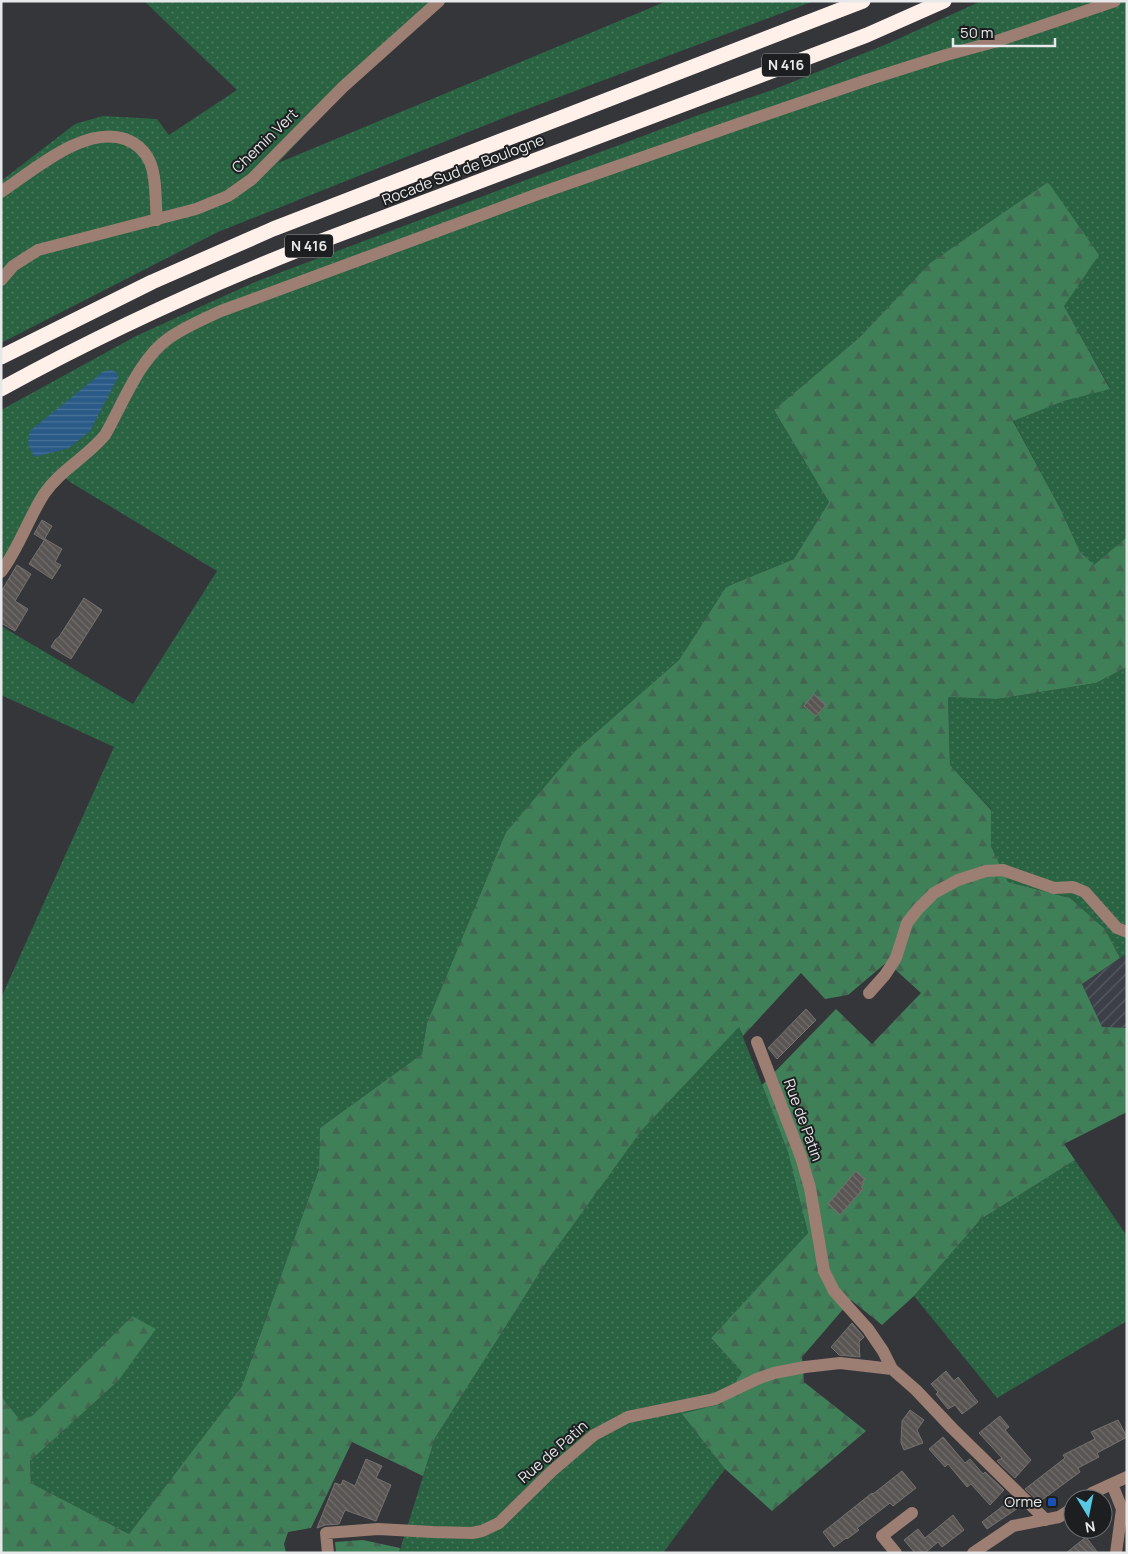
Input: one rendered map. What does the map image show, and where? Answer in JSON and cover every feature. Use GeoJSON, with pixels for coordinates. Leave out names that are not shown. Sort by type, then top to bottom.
{"type":"FeatureCollection","features":[{"type":"Feature","properties":{"kind":"highway","name":"Rocade Sud de Boulogne"},"geometry":{"type":"LineString","coordinates":[[1,356],[152,282],[273,229],[863,1]]}},
{"type":"Feature","properties":{"kind":"highway","name":"Rocade Sud de Boulogne"},"geometry":{"type":"LineString","coordinates":[[1,389],[106,333],[222,281],[303,248],[867,35],[944,1]]}},
{"type":"Feature","properties":{"kind":"street","name":"Chemin Vert"},"geometry":{"type":"LineString","coordinates":[[1,280],[13,266],[38,250],[156,220],[212,203],[240,188],[266,166],[343,87],[439,1]]}},
{"type":"Feature","properties":{"kind":"street"},"geometry":{"type":"LineString","coordinates":[[1,572],[9,561],[44,495],[61,474],[91,450],[105,435],[149,358],[169,338],[194,324],[221,311],[547,191],[866,80],[994,42],[1115,1]]}},
{"type":"Feature","properties":{"kind":"street"},"geometry":{"type":"LineString","coordinates":[[1,192],[80,142],[111,136],[133,142],[143,150],[150,162],[153,172],[156,220]]}},
{"type":"Feature","properties":{"kind":"street"},"geometry":{"type":"LineString","coordinates":[[869,993],[885,976],[896,958],[907,924],[924,904],[934,894],[958,880],[986,871],[1003,870],[1054,888],[1074,888],[1085,892],[1117,928],[1127,932]]}},
{"type":"Feature","properties":{"kind":"street","name":"Rue de Patin"},"geometry":{"type":"LineString","coordinates":[[757,1042],[806,1173],[827,1280],[834,1291],[868,1329],[883,1351],[892,1369],[916,1390],[1046,1520]]}},
{"type":"Feature","properties":{"kind":"street","name":"Rue de Patin"},"geometry":{"type":"LineString","coordinates":[[328,1553],[326,1533],[378,1529],[472,1533],[482,1531],[498,1523],[552,1471],[594,1435],[628,1417],[715,1399],[774,1373],[806,1367],[840,1363],[892,1369]]}},
{"type":"Feature","properties":{"kind":"street"},"geometry":{"type":"LineString","coordinates":[[1103,1489],[1127,1477]]}},
{"type":"Feature","properties":{"kind":"street"},"geometry":{"type":"LineString","coordinates":[[1112,1484],[1122,1509],[1116,1553]]}},
{"type":"Feature","properties":{"kind":"street"},"geometry":{"type":"LineString","coordinates":[[896,1553],[882,1536],[912,1513]]}},
{"type":"Feature","properties":{"kind":"street"},"geometry":{"type":"LineString","coordinates":[[973,1553],[1014,1526],[1046,1520],[1063,1514]]}},
{"type":"Feature","properties":{"kind":"shaded area"},"geometry":{"type":"Polygon","coordinates":[[[1127,954],[1127,1028],[1102,1028],[1082,984],[1127,954]]]}},
{"type":"Feature","properties":{"kind":"green space"},"geometry":{"type":"Polygon","coordinates":[[[144,1],[446,1],[344,92],[278,163],[667,1],[814,1],[501,119],[218,232],[1,343],[1,181],[75,124],[103,116],[157,119],[169,135],[237,90],[144,1]]]}},
{"type":"Feature","properties":{"kind":"green space"},"geometry":{"type":"Polygon","coordinates":[[[981,1],[1127,1],[1127,537],[1094,566],[1080,552],[1061,510],[1013,420],[1064,401],[1110,388],[1064,306],[1048,182],[930,263],[860,337],[774,410],[829,502],[794,559],[726,587],[679,660],[575,751],[506,832],[427,1023],[422,1054],[320,1128],[319,1169],[242,1386],[129,1534],[31,1483],[30,1461],[118,1381],[132,1316],[32,1416],[20,1420],[1,1396],[1,998],[114,747],[1,695],[1,626],[133,704],[217,571],[70,482],[60,472],[1,566],[1,410],[136,336],[255,282],[704,113],[775,89],[887,44],[981,1]]]}},
{"type":"Feature","properties":{"kind":"green space"},"geometry":{"type":"Polygon","coordinates":[[[1048,182],[1099,255],[1064,306],[1110,389],[1064,401],[1013,421],[1061,510],[1080,552],[1094,565],[1127,537],[1127,667],[1096,683],[997,699],[948,697],[950,765],[991,810],[991,846],[1008,882],[1070,898],[1105,929],[1120,958],[1082,984],[1102,1027],[1127,1028],[1127,1112],[1064,1144],[1075,1160],[981,1219],[914,1296],[882,1325],[851,1300],[802,1357],[804,1382],[866,1431],[772,1511],[725,1469],[682,1414],[721,1404],[742,1372],[711,1338],[808,1233],[788,1152],[762,1085],[836,1009],[872,1044],[921,993],[887,962],[848,995],[825,999],[801,973],[743,1036],[739,1027],[641,1131],[547,1261],[435,1438],[423,1476],[352,1442],[311,1528],[288,1532],[284,1544],[286,1553],[1,1553],[1,1396],[20,1420],[32,1416],[132,1316],[156,1329],[118,1381],[30,1461],[31,1483],[129,1534],[242,1386],[319,1169],[320,1128],[422,1054],[427,1023],[506,832],[575,751],[679,660],[726,587],[794,559],[829,502],[774,410],[860,337],[930,263],[1048,182]]]}},
{"type":"Feature","properties":{"kind":"green space"},"geometry":{"type":"Polygon","coordinates":[[[1127,667],[1127,954],[1120,958],[1105,929],[1070,898],[1008,882],[991,846],[991,809],[950,765],[948,697],[997,699],[1096,683],[1127,667]]]}},
{"type":"Feature","properties":{"kind":"green space"},"geometry":{"type":"Polygon","coordinates":[[[739,1027],[788,1151],[808,1233],[711,1338],[742,1372],[721,1404],[683,1415],[725,1469],[663,1553],[399,1553],[435,1438],[547,1261],[641,1130],[739,1027]]]}},
{"type":"Feature","properties":{"kind":"green space"},"geometry":{"type":"Polygon","coordinates":[[[1075,1160],[1127,1236],[1127,1321],[997,1398],[914,1296],[981,1219],[1075,1160]]]}},
{"type":"Feature","properties":{"kind":"green space"},"geometry":{"type":"Polygon","coordinates":[[[363,1540],[400,1548],[399,1553],[336,1553],[335,1542],[363,1540]]]}},
{"type":"Feature","properties":{"kind":"water"},"geometry":{"type":"Polygon","coordinates":[[[112,370],[117,373],[117,379],[90,431],[69,448],[35,457],[28,444],[31,430],[104,371],[112,370]]]}},
{"type":"Feature","properties":{"kind":"building"},"geometry":{"type":"Polygon","coordinates":[[[42,520],[52,526],[44,540],[34,534],[42,520]]]}},
{"type":"Feature","properties":{"kind":"building"},"geometry":{"type":"Polygon","coordinates":[[[45,539],[62,549],[55,562],[61,565],[52,579],[29,564],[45,539]]]}},
{"type":"Feature","properties":{"kind":"building"},"geometry":{"type":"Polygon","coordinates":[[[17,565],[31,574],[15,601],[28,609],[15,631],[1,623],[1,592],[17,565]]]}},
{"type":"Feature","properties":{"kind":"building"},"geometry":{"type":"Polygon","coordinates":[[[84,598],[102,610],[71,659],[51,647],[84,598]]]}},
{"type":"Feature","properties":{"kind":"building"},"geometry":{"type":"Polygon","coordinates":[[[814,694],[826,705],[816,716],[804,706],[814,694]]]}},
{"type":"Feature","properties":{"kind":"building"},"geometry":{"type":"Polygon","coordinates":[[[806,1009],[816,1020],[777,1059],[768,1048],[806,1009]]]}},
{"type":"Feature","properties":{"kind":"building"},"geometry":{"type":"Polygon","coordinates":[[[856,1171],[865,1179],[861,1187],[863,1189],[840,1215],[828,1204],[856,1171]]]}},
{"type":"Feature","properties":{"kind":"building"},"geometry":{"type":"Polygon","coordinates":[[[852,1323],[864,1337],[859,1342],[860,1357],[839,1355],[831,1347],[852,1323]]]}},
{"type":"Feature","properties":{"kind":"building"},"geometry":{"type":"Polygon","coordinates":[[[946,1371],[954,1381],[958,1377],[978,1402],[962,1414],[955,1405],[948,1409],[931,1384],[946,1371]]]}},
{"type":"Feature","properties":{"kind":"building"},"geometry":{"type":"Polygon","coordinates":[[[910,1410],[924,1420],[917,1430],[923,1443],[904,1450],[901,1443],[902,1421],[910,1410]]]}},
{"type":"Feature","properties":{"kind":"building"},"geometry":{"type":"Polygon","coordinates":[[[1000,1416],[1009,1427],[1005,1430],[1031,1460],[1015,1478],[997,1461],[1002,1458],[979,1433],[1000,1416]]]}},
{"type":"Feature","properties":{"kind":"building"},"geometry":{"type":"Polygon","coordinates":[[[1118,1420],[1127,1437],[1097,1453],[1099,1457],[1078,1468],[1080,1472],[1039,1502],[1025,1489],[1065,1458],[1063,1455],[1095,1439],[1091,1432],[1118,1420]]]}},
{"type":"Feature","properties":{"kind":"building"},"geometry":{"type":"Polygon","coordinates":[[[943,1437],[965,1463],[970,1459],[983,1474],[985,1472],[1004,1490],[990,1505],[971,1484],[967,1487],[948,1464],[945,1467],[929,1449],[943,1437]]]}},
{"type":"Feature","properties":{"kind":"building"},"geometry":{"type":"Polygon","coordinates":[[[366,1459],[382,1466],[376,1478],[391,1485],[376,1521],[345,1510],[339,1524],[325,1525],[317,1528],[335,1483],[341,1485],[343,1480],[355,1486],[366,1459]]]}},
{"type":"Feature","properties":{"kind":"building"},"geometry":{"type":"Polygon","coordinates":[[[902,1471],[916,1488],[893,1506],[890,1503],[857,1528],[859,1530],[834,1547],[823,1532],[902,1471]]]}},
{"type":"Feature","properties":{"kind":"building"},"geometry":{"type":"Polygon","coordinates":[[[1012,1499],[1021,1506],[987,1529],[982,1522],[1012,1499]]]}},
{"type":"Feature","properties":{"kind":"building"},"geometry":{"type":"Polygon","coordinates":[[[953,1515],[964,1530],[942,1547],[938,1542],[925,1553],[915,1553],[904,1540],[918,1529],[925,1538],[953,1515]]]}},
{"type":"Feature","properties":{"kind":"building"},"geometry":{"type":"Polygon","coordinates":[[[1084,1539],[1088,1539],[1098,1553],[1066,1553],[1084,1539]]]}},
{"type":"Feature","properties":{"kind":"place","name":"Orme"},"geometry":{"type":"Point","coordinates":[1052,1502]}}]}
